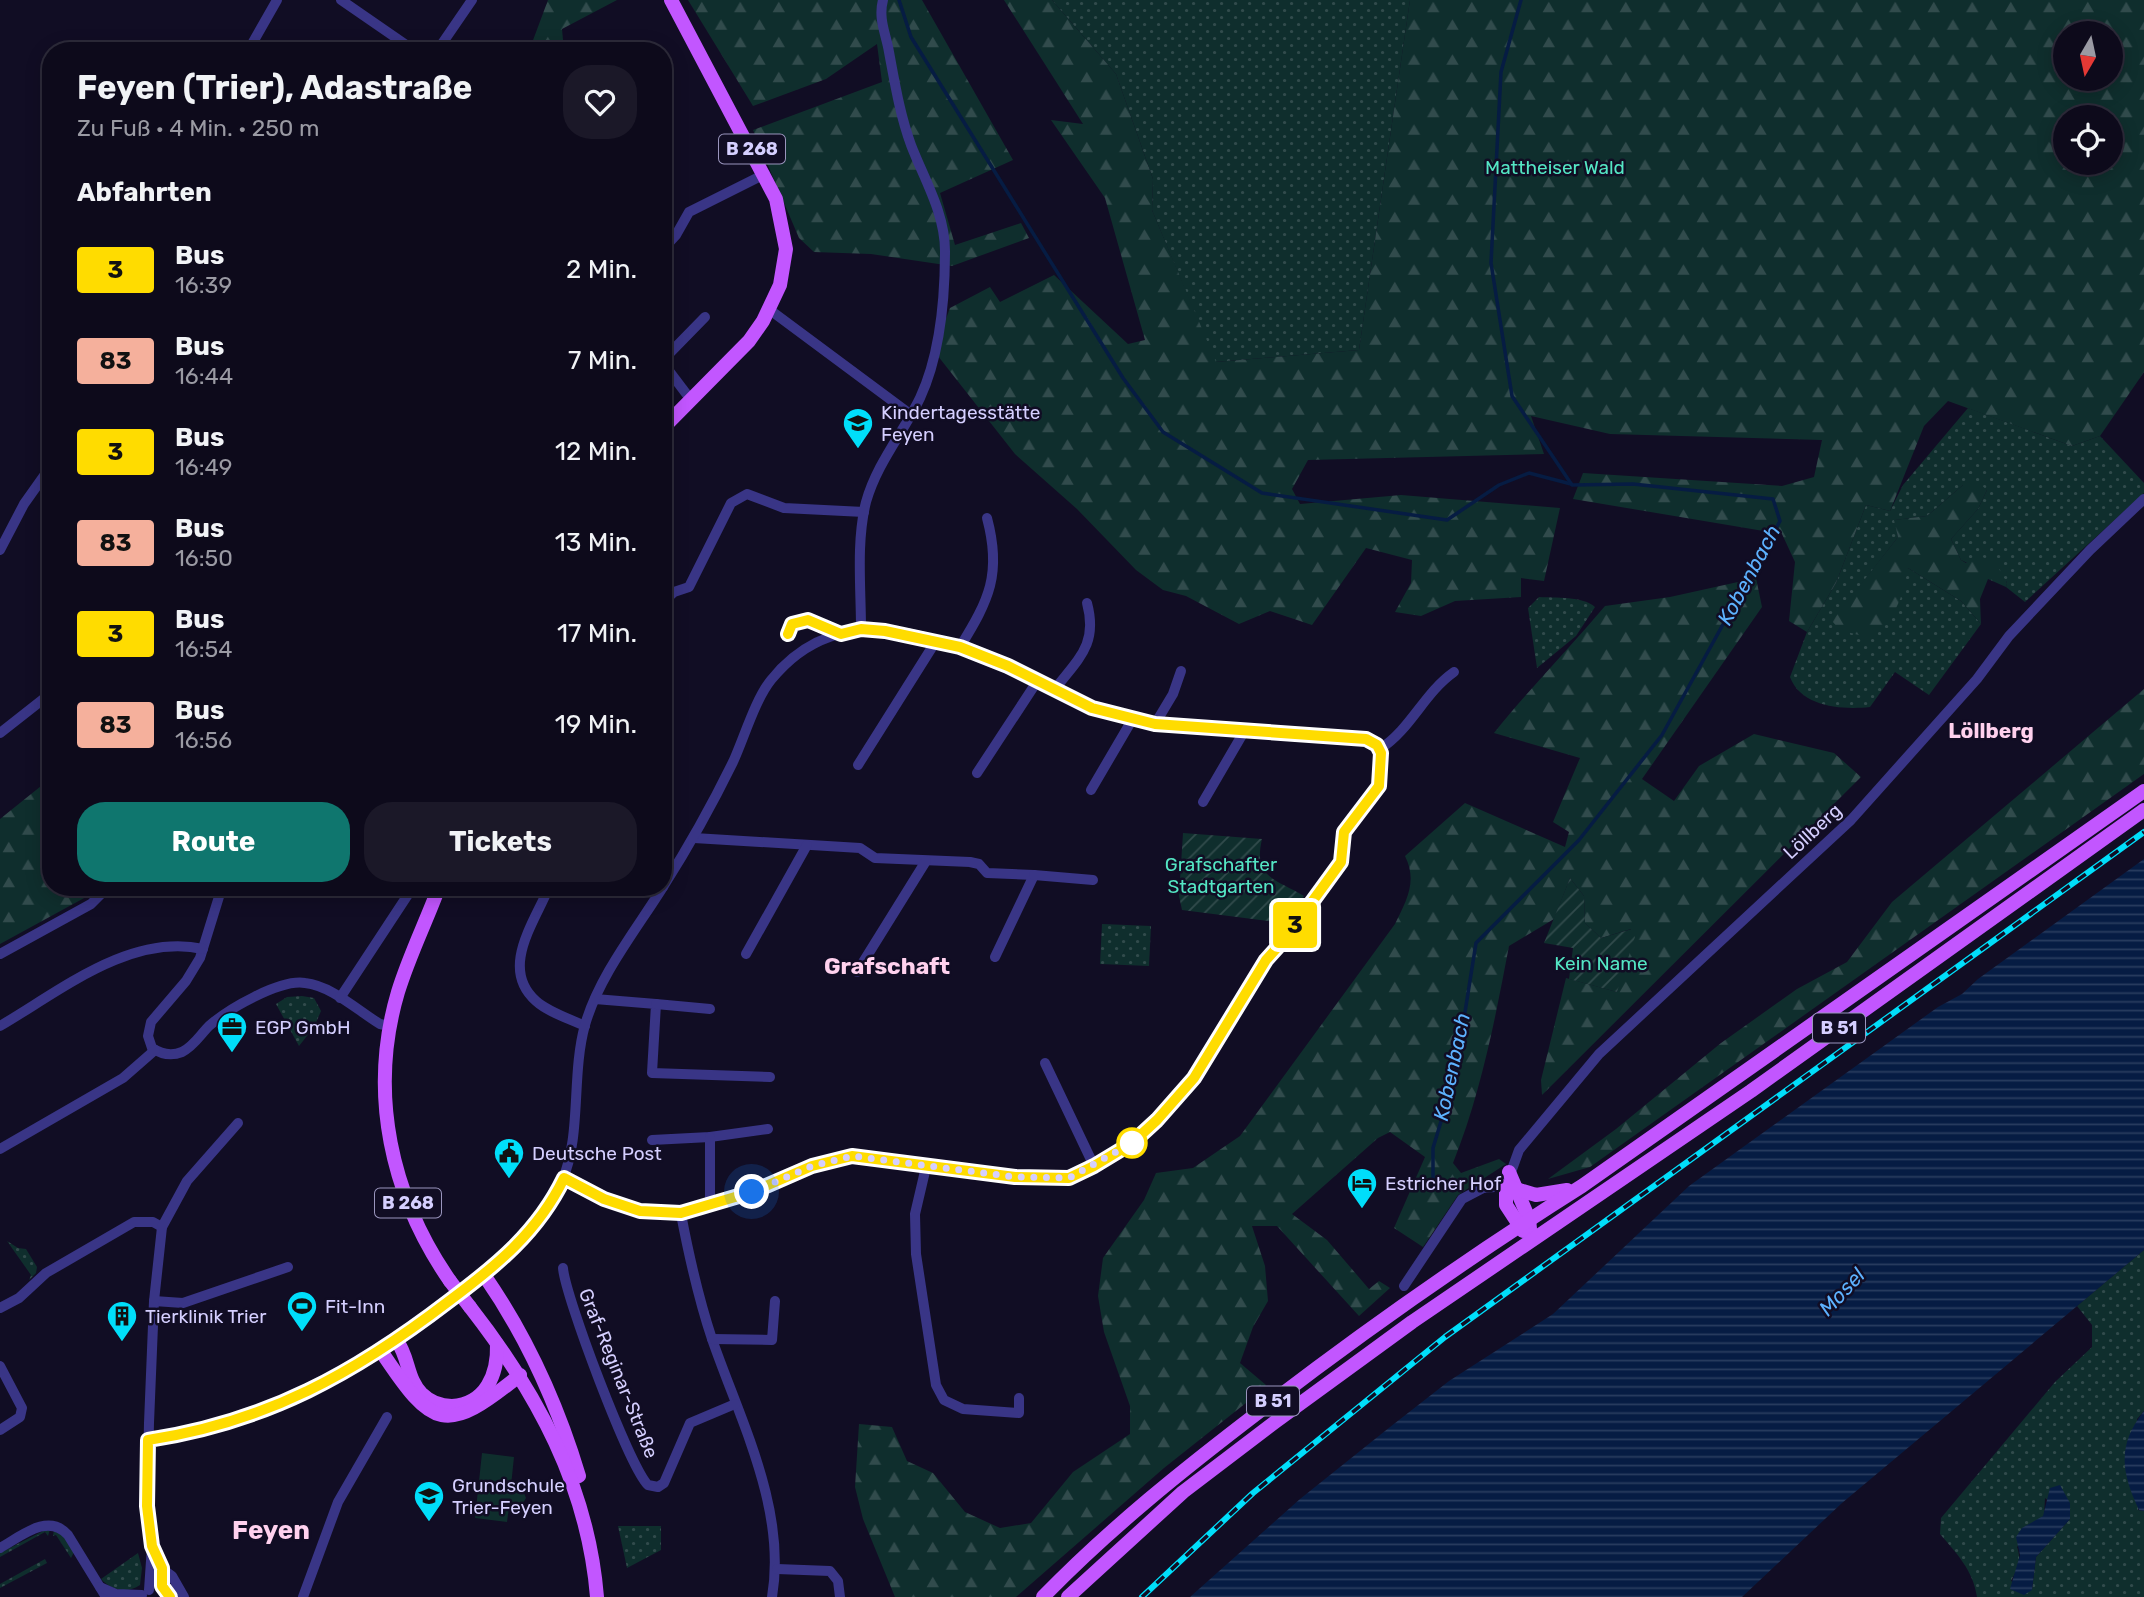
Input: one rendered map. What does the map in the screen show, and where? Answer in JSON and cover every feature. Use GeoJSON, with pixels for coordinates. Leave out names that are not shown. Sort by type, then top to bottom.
{"type":"FeatureCollection","features":[{"type":"Feature","properties":{"kind":"main road","name":"B 268"},"geometry":{"type":"LineString","coordinates":[[671,0],[765,174],[779,206],[785,239],[784,269],[770,310],[748,341],[672,419]]}},
{"type":"Feature","properties":{"kind":"main road","name":"B 51"},"geometry":{"type":"LineString","coordinates":[[1043,1597],[1077,1561],[1170,1480],[1316,1368],[1524,1222],[1582,1186],[2144,790]]}},
{"type":"Feature","properties":{"kind":"main road","name":"B 51"},"geometry":{"type":"LineString","coordinates":[[1068,1597],[1183,1492],[1390,1338],[1751,1091],[2144,810]]}},
{"type":"Feature","properties":{"kind":"main road","name":"B 268"},"geometry":{"type":"LineString","coordinates":[[435,896],[405,971],[390,1027],[384,1102],[396,1167],[418,1229],[450,1281],[520,1375],[552,1432],[582,1512],[597,1597]]}},
{"type":"Feature","properties":{"kind":"main road"},"geometry":{"type":"LineString","coordinates":[[1511,1182],[1544,1196],[1582,1186]]}},
{"type":"Feature","properties":{"kind":"main road"},"geometry":{"type":"LineString","coordinates":[[1511,1182],[1506,1205],[1524,1222]]}},
{"type":"Feature","properties":{"kind":"main road"},"geometry":{"type":"LineString","coordinates":[[1511,1182],[1531,1240]]}},
{"type":"Feature","properties":{"kind":"main road"},"geometry":{"type":"LineString","coordinates":[[484,1275],[519,1328],[557,1407],[582,1484],[582,1512]]}},
{"type":"Feature","properties":{"kind":"main road"},"geometry":{"type":"LineString","coordinates":[[397,1340],[417,1388],[428,1399],[447,1406],[464,1404],[481,1395],[496,1370],[498,1343]]}},
{"type":"Feature","properties":{"kind":"main road"},"geometry":{"type":"LineString","coordinates":[[381,1351],[411,1395],[436,1413],[461,1415],[473,1411],[520,1375]]}},
{"type":"Feature","properties":{"kind":"street"},"geometry":{"type":"LineString","coordinates":[[253,42],[277,0]]}},
{"type":"Feature","properties":{"kind":"street"},"geometry":{"type":"LineString","coordinates":[[341,0],[402,42]]}},
{"type":"Feature","properties":{"kind":"street"},"geometry":{"type":"LineString","coordinates":[[443,42],[472,0]]}},
{"type":"Feature","properties":{"kind":"street"},"geometry":{"type":"LineString","coordinates":[[861,629],[860,559],[864,512],[875,477],[926,383],[934,351],[944,283],[945,247],[929,182],[911,146],[898,104],[881,25],[883,0]]}},
{"type":"Feature","properties":{"kind":"street"},"geometry":{"type":"LineString","coordinates":[[672,240],[689,212],[765,174]]}},
{"type":"Feature","properties":{"kind":"street"},"geometry":{"type":"LineString","coordinates":[[770,310],[910,414]]}},
{"type":"Feature","properties":{"kind":"street"},"geometry":{"type":"LineString","coordinates":[[672,352],[705,317]]}},
{"type":"Feature","properties":{"kind":"street"},"geometry":{"type":"LineString","coordinates":[[672,374],[691,400]]}},
{"type":"Feature","properties":{"kind":"street"},"geometry":{"type":"LineString","coordinates":[[0,550],[24,504],[42,479]]}},
{"type":"Feature","properties":{"kind":"street"},"geometry":{"type":"LineString","coordinates":[[672,594],[690,587],[731,503],[747,494],[783,508],[864,512]]}},
{"type":"Feature","properties":{"kind":"street","name":"Löllberg"},"geometry":{"type":"LineString","coordinates":[[1511,1182],[1530,1135],[1599,1054],[1851,820],[1977,680],[2009,636],[2090,550],[2144,499]]}},
{"type":"Feature","properties":{"kind":"street"},"geometry":{"type":"LineString","coordinates":[[960,647],[989,597],[994,543],[987,518]]}},
{"type":"Feature","properties":{"kind":"street"},"geometry":{"type":"LineString","coordinates":[[1055,689],[1083,652],[1091,633],[1093,624],[1087,603]]}},
{"type":"Feature","properties":{"kind":"street"},"geometry":{"type":"LineString","coordinates":[[672,873],[694,838],[770,682],[798,655],[817,643],[861,629],[960,647],[1038,680],[1092,708],[1132,720],[1155,724],[1357,737],[1372,741],[1380,748]]}},
{"type":"Feature","properties":{"kind":"street"},"geometry":{"type":"LineString","coordinates":[[858,765],[936,641]]}},
{"type":"Feature","properties":{"kind":"street"},"geometry":{"type":"LineString","coordinates":[[1155,724],[1181,671]]}},
{"type":"Feature","properties":{"kind":"street"},"geometry":{"type":"LineString","coordinates":[[1380,748],[1396,737],[1437,684],[1454,671]]}},
{"type":"Feature","properties":{"kind":"street"},"geometry":{"type":"LineString","coordinates":[[977,773],[1038,680]]}},
{"type":"Feature","properties":{"kind":"street"},"geometry":{"type":"LineString","coordinates":[[0,733],[42,700]]}},
{"type":"Feature","properties":{"kind":"street"},"geometry":{"type":"LineString","coordinates":[[1090,790],[1132,720]]}},
{"type":"Feature","properties":{"kind":"street"},"geometry":{"type":"LineString","coordinates":[[1203,802],[1245,730]]}},
{"type":"Feature","properties":{"kind":"street"},"geometry":{"type":"LineString","coordinates":[[564,1178],[604,1199],[640,1211],[681,1213],[710,1206],[812,1166],[852,1156],[1015,1177],[1069,1178],[1094,1166],[1132,1143],[1157,1120],[1194,1078],[1266,960],[1285,939],[1341,862],[1344,832],[1379,786],[1380,748]]}},
{"type":"Feature","properties":{"kind":"street"},"geometry":{"type":"LineString","coordinates":[[694,838],[860,848],[875,858],[970,862],[979,864],[987,873],[1093,880]]}},
{"type":"Feature","properties":{"kind":"street"},"geometry":{"type":"LineString","coordinates":[[746,954],[807,845]]}},
{"type":"Feature","properties":{"kind":"street"},"geometry":{"type":"LineString","coordinates":[[857,972],[926,861]]}},
{"type":"Feature","properties":{"kind":"street"},"geometry":{"type":"LineString","coordinates":[[995,957],[1034,876]]}},
{"type":"Feature","properties":{"kind":"street"},"geometry":{"type":"LineString","coordinates":[[0,954],[91,904],[99,896]]}},
{"type":"Feature","properties":{"kind":"street"},"geometry":{"type":"LineString","coordinates":[[219,896],[203,949],[186,981],[151,1022],[148,1037],[155,1050],[170,1054],[185,1050],[216,1021],[281,985],[310,984],[390,1027]]}},
{"type":"Feature","properties":{"kind":"street"},"geometry":{"type":"LineString","coordinates":[[340,998],[407,896]]}},
{"type":"Feature","properties":{"kind":"street"},"geometry":{"type":"LineString","coordinates":[[545,896],[522,946],[519,969],[525,987],[537,1002],[585,1026]]}},
{"type":"Feature","properties":{"kind":"street"},"geometry":{"type":"LineString","coordinates":[[148,1440],[235,1421],[312,1391],[397,1340],[484,1275],[529,1234],[564,1178],[571,1146],[575,1081],[585,1026],[595,999],[658,896]]}},
{"type":"Feature","properties":{"kind":"street"},"geometry":{"type":"LineString","coordinates":[[0,1026],[120,958],[159,946],[180,944],[203,949]]}},
{"type":"Feature","properties":{"kind":"street"},"geometry":{"type":"LineString","coordinates":[[595,999],[710,1009]]}},
{"type":"Feature","properties":{"kind":"street"},"geometry":{"type":"LineString","coordinates":[[656,1004],[652,1073],[770,1077]]}},
{"type":"Feature","properties":{"kind":"street"},"geometry":{"type":"LineString","coordinates":[[0,1149],[123,1078],[155,1050]]}},
{"type":"Feature","properties":{"kind":"street"},"geometry":{"type":"LineString","coordinates":[[1045,1063],[1094,1166]]}},
{"type":"Feature","properties":{"kind":"street"},"geometry":{"type":"LineString","coordinates":[[144,1594],[152,1546],[147,1506],[148,1440],[154,1301],[162,1227],[187,1181],[238,1123]]}},
{"type":"Feature","properties":{"kind":"street"},"geometry":{"type":"LineString","coordinates":[[652,1140],[710,1137],[768,1129]]}},
{"type":"Feature","properties":{"kind":"street"},"geometry":{"type":"LineString","coordinates":[[710,1137],[710,1206]]}},
{"type":"Feature","properties":{"kind":"street"},"geometry":{"type":"LineString","coordinates":[[926,1167],[915,1214],[916,1254],[936,1385],[944,1400],[963,1409],[1019,1413],[1019,1398]]}},
{"type":"Feature","properties":{"kind":"street"},"geometry":{"type":"LineString","coordinates":[[1405,1286],[1462,1199],[1483,1188],[1511,1182]]}},
{"type":"Feature","properties":{"kind":"street"},"geometry":{"type":"LineString","coordinates":[[1483,1188],[1494,1191],[1506,1205]]}},
{"type":"Feature","properties":{"kind":"street"},"geometry":{"type":"LineString","coordinates":[[681,1213],[695,1286],[759,1469],[768,1507],[777,1569],[772,1597]]}},
{"type":"Feature","properties":{"kind":"street"},"geometry":{"type":"LineString","coordinates":[[0,1308],[19,1298],[58,1266],[134,1222],[153,1222],[162,1227]]}},
{"type":"Feature","properties":{"kind":"street"},"geometry":{"type":"LineString","coordinates":[[154,1301],[183,1303],[288,1266]]}},
{"type":"Feature","properties":{"kind":"street","name":"Graf-Reginar-Straße"},"geometry":{"type":"LineString","coordinates":[[563,1268],[570,1301],[617,1422],[648,1485],[658,1487],[664,1483],[690,1423],[735,1404]]}},
{"type":"Feature","properties":{"kind":"street"},"geometry":{"type":"LineString","coordinates":[[712,1339],[772,1340],[775,1301]]}},
{"type":"Feature","properties":{"kind":"street"},"geometry":{"type":"LineString","coordinates":[[0,1366],[22,1412],[20,1417],[0,1430]]}},
{"type":"Feature","properties":{"kind":"street"},"geometry":{"type":"LineString","coordinates":[[303,1597],[338,1502],[387,1417]]}},
{"type":"Feature","properties":{"kind":"street"},"geometry":{"type":"LineString","coordinates":[[0,1548],[37,1527],[59,1528],[68,1535],[103,1592],[167,1594],[162,1568],[152,1546]]}},
{"type":"Feature","properties":{"kind":"street"},"geometry":{"type":"LineString","coordinates":[[162,1568],[172,1576],[184,1597]]}},
{"type":"Feature","properties":{"kind":"street"},"geometry":{"type":"LineString","coordinates":[[777,1569],[830,1571],[838,1581],[840,1597]]}},
{"type":"Feature","properties":{"kind":"green space"},"geometry":{"type":"Polygon","coordinates":[[[548,0],[617,0],[562,29],[563,42],[532,42],[548,0]]]}},
{"type":"Feature","properties":{"kind":"green space"},"geometry":{"type":"Polygon","coordinates":[[[688,0],[922,0],[1013,160],[940,193],[955,245],[1021,223],[1029,238],[952,266],[871,254],[814,252],[799,238],[753,130],[882,82],[877,44],[826,79],[753,106],[688,0]]]}},
{"type":"Feature","properties":{"kind":"green space","name":"Mattheiser Wald"},"geometry":{"type":"Polygon","coordinates":[[[1004,0],[1052,0],[1116,74],[1153,179],[1152,210],[1216,362],[1359,350],[1410,0],[2144,0],[2144,372],[2100,436],[2072,446],[1948,401],[1924,426],[1890,511],[1866,505],[1836,583],[1807,632],[1789,621],[1795,562],[1782,534],[1573,499],[1583,473],[1782,486],[1814,477],[1822,440],[1610,434],[1531,416],[1544,454],[1308,460],[1292,489],[1300,504],[1401,495],[1560,508],[1544,581],[1521,578],[1521,597],[1455,601],[1421,616],[1395,612],[1411,583],[1412,560],[1366,548],[1312,625],[1270,611],[1239,624],[1186,596],[1163,590],[1136,570],[1077,509],[1015,454],[934,351],[950,308],[990,287],[1000,302],[1054,275],[1128,344],[1145,340],[1105,198],[1051,120],[1083,124],[1004,0]]]}},
{"type":"Feature","properties":{"kind":"green space"},"geometry":{"type":"Polygon","coordinates":[[[1052,0],[1410,0],[1359,350],[1215,362],[1152,210],[1153,179],[1116,74],[1052,0]]]}},
{"type":"Feature","properties":{"kind":"green space"},"geometry":{"type":"Polygon","coordinates":[[[1968,408],[2072,446],[2100,436],[2144,483],[2144,493],[2025,602],[2006,587],[2007,582],[1961,560],[1951,539],[1978,509],[1987,490],[1963,485],[1927,516],[1895,520],[1898,537],[1833,621],[1841,630],[1908,568],[1961,601],[1981,624],[1929,695],[1895,672],[1870,707],[1835,707],[1803,695],[1790,677],[1807,632],[1836,583],[1866,505],[1890,511],[1903,485],[1968,408]]]}},
{"type":"Feature","properties":{"kind":"green space"},"geometry":{"type":"Polygon","coordinates":[[[1979,483],[1987,490],[1978,509],[1951,539],[1961,560],[1966,563],[1977,555],[1995,562],[2007,583],[2006,587],[1988,579],[1980,599],[1981,624],[1961,601],[1908,568],[1900,599],[1884,624],[1866,637],[1840,630],[1832,621],[1898,537],[1894,520],[1927,516],[1963,485],[1979,483]]]}},
{"type":"Feature","properties":{"kind":"green space"},"geometry":{"type":"Polygon","coordinates":[[[1756,578],[1762,607],[1642,779],[1674,801],[1699,766],[1754,734],[1834,753],[1861,777],[1542,1095],[1541,1080],[1566,978],[1617,992],[1631,929],[1601,938],[1585,923],[1584,896],[1570,878],[1554,919],[1509,946],[1493,1029],[1463,1137],[1453,1163],[1461,1173],[1499,1159],[1506,1164],[1458,1195],[1423,1247],[1394,1228],[1425,1157],[1390,1132],[1378,1138],[1292,1214],[1327,1240],[1369,1289],[1379,1281],[1390,1288],[1359,1316],[1277,1226],[1252,1226],[1265,1266],[1268,1301],[1253,1327],[1240,1363],[1266,1385],[1164,1468],[1016,1597],[895,1597],[863,1519],[855,1487],[859,1424],[892,1427],[907,1461],[933,1473],[965,1512],[1000,1528],[1031,1523],[1073,1472],[1130,1434],[1130,1406],[1104,1332],[1098,1296],[1103,1258],[1144,1200],[1156,1173],[1193,1168],[1240,1136],[1395,924],[1409,891],[1409,865],[1405,856],[1465,803],[1565,847],[1569,832],[1553,822],[1580,758],[1494,733],[1605,606],[1670,597],[1756,578]]]}},
{"type":"Feature","properties":{"kind":"green space"},"geometry":{"type":"Polygon","coordinates":[[[1539,597],[1576,599],[1595,607],[1576,636],[1537,668],[1528,608],[1539,597]]]}},
{"type":"Feature","properties":{"kind":"green space"},"geometry":{"type":"Polygon","coordinates":[[[2144,689],[2144,774],[1590,1167],[1548,1179],[1616,1129],[1721,1043],[1797,989],[1847,962],[1892,902],[2144,689]]]}},
{"type":"Feature","properties":{"kind":"green space"},"geometry":{"type":"Polygon","coordinates":[[[42,785],[42,896],[87,896],[0,944],[0,819],[42,785]]]}},
{"type":"Feature","properties":{"kind":"green space","name":"Grafschafter Stadtgarten"},"geometry":{"type":"Polygon","coordinates":[[[1183,833],[1262,839],[1260,852],[1263,869],[1275,880],[1304,896],[1284,923],[1182,910],[1179,896],[1183,833]]]}},
{"type":"Feature","properties":{"kind":"green space","name":"Kein Name"},"geometry":{"type":"Polygon","coordinates":[[[1570,878],[1584,896],[1585,923],[1601,938],[1632,929],[1635,937],[1617,992],[1569,979],[1573,948],[1544,943],[1570,878]]]}},
{"type":"Feature","properties":{"kind":"green space"},"geometry":{"type":"Polygon","coordinates":[[[1102,924],[1151,926],[1149,966],[1100,964],[1102,924]]]}},
{"type":"Feature","properties":{"kind":"green space"},"geometry":{"type":"Polygon","coordinates":[[[287,997],[314,998],[321,1011],[314,1027],[299,1046],[276,1004],[287,997]]]}},
{"type":"Feature","properties":{"kind":"green space"},"geometry":{"type":"Polygon","coordinates":[[[7,1241],[18,1248],[26,1249],[37,1267],[36,1273],[29,1280],[31,1275],[7,1241]]]}},
{"type":"Feature","properties":{"kind":"green space"},"geometry":{"type":"Polygon","coordinates":[[[2144,1250],[2144,1411],[2137,1419],[2138,1510],[2144,1511],[2144,1597],[1977,1597],[1968,1570],[1940,1534],[1941,1518],[2055,1382],[2092,1347],[2092,1325],[2077,1306],[2144,1250]],[[2045,1498],[2044,1516],[2017,1547],[2019,1561],[2011,1581],[2032,1590],[2036,1557],[2070,1519],[2045,1498]]]}},
{"type":"Feature","properties":{"kind":"green space"},"geometry":{"type":"Polygon","coordinates":[[[482,1453],[514,1457],[511,1486],[522,1488],[526,1498],[521,1507],[509,1507],[507,1522],[475,1518],[482,1453]]]}},
{"type":"Feature","properties":{"kind":"green space"},"geometry":{"type":"Polygon","coordinates":[[[618,1526],[661,1526],[661,1550],[627,1568],[618,1526]]]}},
{"type":"Feature","properties":{"kind":"green space"},"geometry":{"type":"Polygon","coordinates":[[[49,1528],[54,1530],[50,1529],[48,1536],[45,1532],[0,1557],[0,1553],[49,1528]]]}},
{"type":"Feature","properties":{"kind":"green space"},"geometry":{"type":"Polygon","coordinates":[[[54,1530],[64,1534],[74,1552],[71,1558],[56,1535],[53,1536],[54,1530]]]}},
{"type":"Feature","properties":{"kind":"green space"},"geometry":{"type":"Polygon","coordinates":[[[138,1553],[142,1568],[140,1585],[119,1590],[101,1579],[138,1553]]]}},
{"type":"Feature","properties":{"kind":"green space"},"geometry":{"type":"Polygon","coordinates":[[[45,1559],[47,1563],[0,1588],[0,1584],[45,1559]]]}},
{"type":"Feature","properties":{"kind":"water","name":"Mosel"},"geometry":{"type":"Polygon","coordinates":[[[2144,859],[2144,1250],[1842,1503],[1742,1597],[1190,1597],[1300,1499],[1449,1381],[1553,1314],[1689,1186],[1938,1007],[1962,994],[1978,979],[2144,859]]]}},
{"type":"Feature","properties":{"kind":"water"},"geometry":{"type":"Polygon","coordinates":[[[2144,1411],[2144,1511],[2139,1510],[2128,1483],[2125,1459],[2129,1435],[2144,1411]]]}},
{"type":"Feature","properties":{"kind":"water"},"geometry":{"type":"Polygon","coordinates":[[[2060,1485],[2070,1503],[2070,1519],[2036,1557],[2032,1590],[2024,1595],[2010,1589],[2020,1555],[2016,1537],[2022,1528],[2043,1516],[2050,1488],[2060,1485]]]}},
{"type":"Feature","properties":{"kind":"waterway"},"geometry":{"type":"LineString","coordinates":[[899,0],[911,37],[1123,378],[1163,432],[1262,493],[1447,520],[1499,485],[1529,473],[1571,484]]}},
{"type":"Feature","properties":{"kind":"waterway","name":"Kobenbach"},"geometry":{"type":"LineString","coordinates":[[1433,1187],[1433,1148],[1455,1075],[1476,943],[1579,840],[1662,735],[1780,521],[1773,499],[1633,484],[1572,485],[1512,396],[1491,263],[1501,72],[1521,0]]}},
{"type":"Feature","properties":{"kind":"railway"},"geometry":{"type":"LineString","coordinates":[[1142,1597],[1253,1493],[1445,1337],[2144,832]]}},
{"type":"Feature","properties":{"kind":"bus line","name":"3"},"geometry":{"type":"LineString","coordinates":[[170,1597],[163,1590],[162,1568],[152,1546],[147,1506],[148,1440],[176,1436],[268,1410],[312,1391],[381,1351],[484,1275],[518,1245],[541,1217],[564,1178],[604,1199],[640,1211],[681,1213],[752,1192],[812,1166],[852,1156],[1015,1177],[1069,1178],[1132,1143],[1157,1120],[1194,1078],[1266,960],[1285,939],[1341,862],[1344,832],[1379,786],[1380,748],[1366,739],[1198,729],[1132,720],[1092,708],[1008,666],[960,647],[885,631],[861,629],[841,634],[808,620],[796,621],[789,627],[788,634]]}},
{"type":"Feature","properties":{"kind":"place","name":"Kindertagesstätte Feyen"},"geometry":{"type":"Point","coordinates":[858,450]}},
{"type":"Feature","properties":{"kind":"place","name":"EGP GmbH"},"geometry":{"type":"Point","coordinates":[232,1054]}},
{"type":"Feature","properties":{"kind":"place","name":"Deutsche Post"},"geometry":{"type":"Point","coordinates":[509,1180]}},
{"type":"Feature","properties":{"kind":"place","name":"Estricher Hof"},"geometry":{"type":"Point","coordinates":[1362,1210]}},
{"type":"Feature","properties":{"kind":"place","name":"Fit-Inn"},"geometry":{"type":"Point","coordinates":[302,1333]}},
{"type":"Feature","properties":{"kind":"place","name":"Tierklinik Trier"},"geometry":{"type":"Point","coordinates":[122,1343]}},
{"type":"Feature","properties":{"kind":"place","name":"Grundschule Trier-Feyen"},"geometry":{"type":"Point","coordinates":[429,1523]}},
{"type":"Feature","properties":{"kind":"district","name":"Löllberg"},"geometry":{"type":"Point","coordinates":[1991,731]}},
{"type":"Feature","properties":{"kind":"district","name":"Grafschaft"},"geometry":{"type":"Point","coordinates":[887,966]}},
{"type":"Feature","properties":{"kind":"district","name":"Feyen"},"geometry":{"type":"Point","coordinates":[271,1530]}},
{"type":"Feature","properties":{"kind":"route"},"geometry":{"type":"LineString","coordinates":[[752,1192],[812,1166],[852,1156],[1015,1177],[1069,1178],[1132,1143]]}}]}
